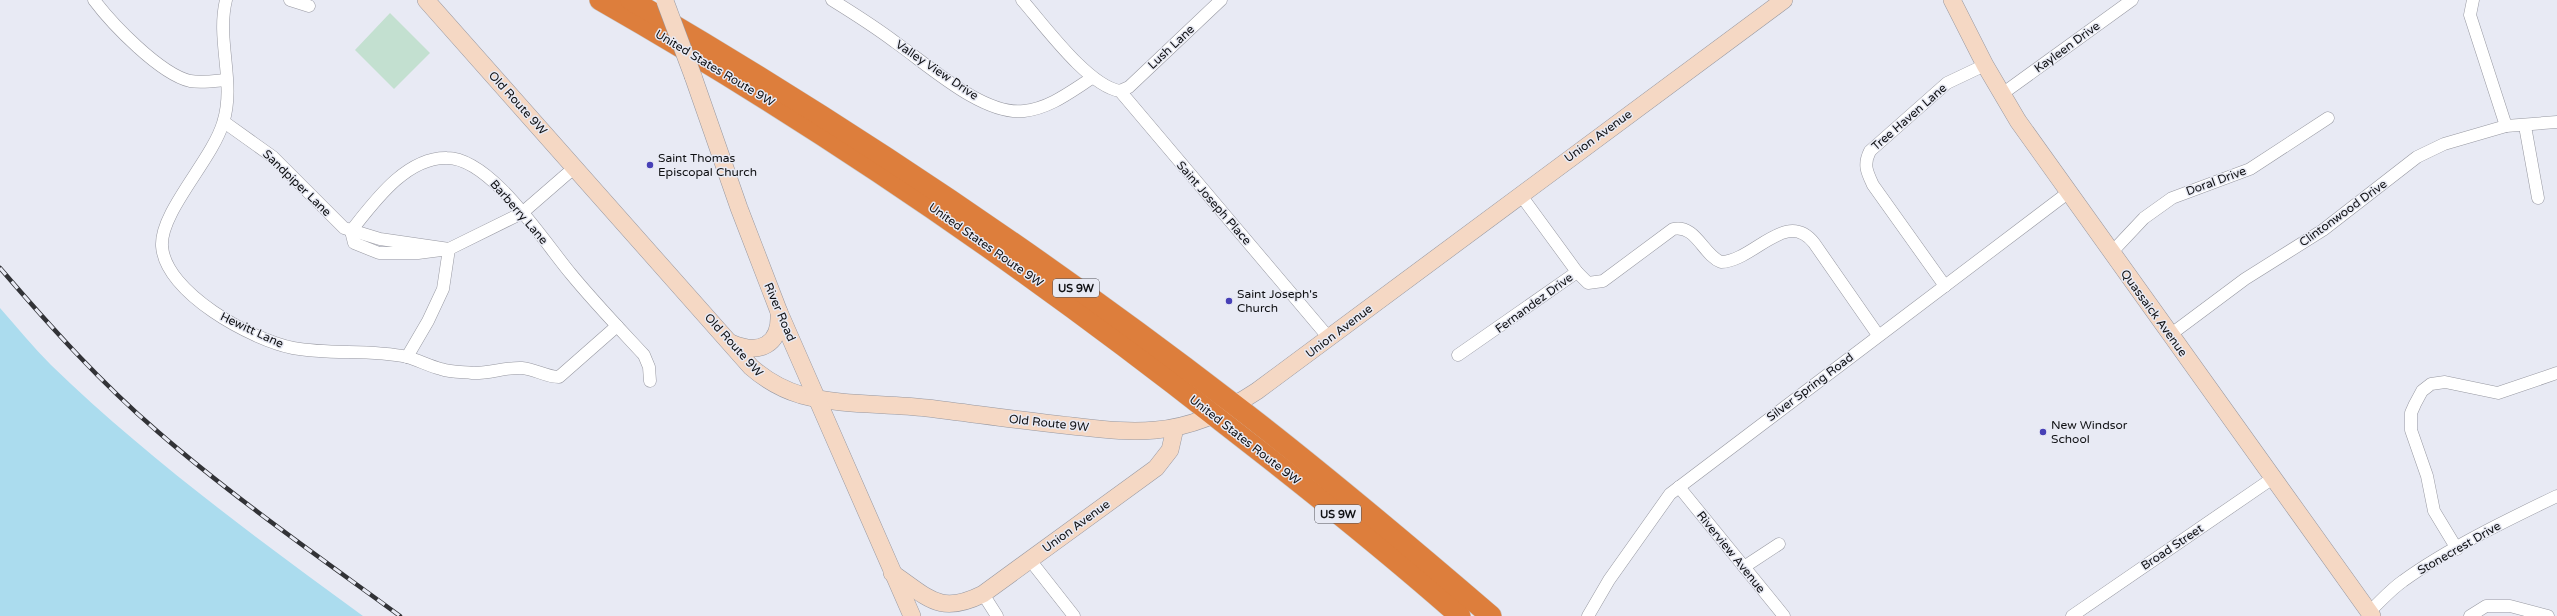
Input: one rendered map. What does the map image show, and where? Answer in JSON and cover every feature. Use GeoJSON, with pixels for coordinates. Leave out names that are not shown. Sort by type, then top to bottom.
{"type":"FeatureCollection","features":[{"type":"Feature","properties":{"kind":"highway","name":"United States Route 9W"},"geometry":{"type":"LineString","coordinates":[[600,0],[899,176],[1059,276],[1235,405],[1491,616]]}},
{"type":"Feature","properties":{"kind":"highway","name":"United States Route 9W"},"geometry":{"type":"LineString","coordinates":[[632,0],[782,91],[899,176],[1049,288],[1214,415],[1460,616]]}},
{"type":"Feature","properties":{"kind":"street"},"geometry":{"type":"LineString","coordinates":[[94,0],[120,29],[163,68],[180,78],[191,81],[226,80]]}},
{"type":"Feature","properties":{"kind":"street","name":"Hewitt Lane"},"geometry":{"type":"LineString","coordinates":[[226,0],[222,32],[227,106],[224,122],[217,140],[172,213],[162,233],[162,248],[167,264],[182,288],[219,315],[264,338],[292,348],[407,358],[443,370],[475,373],[525,368],[560,377],[617,326]]}},
{"type":"Feature","properties":{"kind":"street"},"geometry":{"type":"LineString","coordinates":[[290,0],[309,6]]}},
{"type":"Feature","properties":{"kind":"street","name":"Old Route 9W"},"geometry":{"type":"LineString","coordinates":[[426,0],[751,367],[767,380],[784,390],[817,399],[925,408],[1119,430],[1152,431],[1175,428]]}},
{"type":"Feature","properties":{"kind":"street","name":"River Road"},"geometry":{"type":"LineString","coordinates":[[666,0],[739,208],[779,312],[912,616]]}},
{"type":"Feature","properties":{"kind":"street","name":"Valley View Drive"},"geometry":{"type":"LineString","coordinates":[[832,0],[964,90],[1002,109],[1022,112],[1040,108],[1053,103],[1092,78]]}},
{"type":"Feature","properties":{"kind":"street","name":"Saint Joseph Place"},"geometry":{"type":"LineString","coordinates":[[1022,0],[1092,78],[1107,88],[1120,91],[1329,338]]}},
{"type":"Feature","properties":{"kind":"street","name":"Lush Lane"},"geometry":{"type":"LineString","coordinates":[[1120,91],[1129,87],[1221,0]]}},
{"type":"Feature","properties":{"kind":"street","name":"Union Avenue"},"geometry":{"type":"LineString","coordinates":[[892,573],[934,601],[945,605],[960,604],[983,594],[1156,468],[1170,450],[1175,428],[1214,415],[1235,405],[1257,391],[1520,194],[1784,0]]}},
{"type":"Feature","properties":{"kind":"street","name":"Quassaick Avenue"},"geometry":{"type":"LineString","coordinates":[[1952,0],[1985,65],[2018,121],[2370,614]]}},
{"type":"Feature","properties":{"kind":"street","name":"Kayleen Drive"},"geometry":{"type":"LineString","coordinates":[[2002,94],[2132,0]]}},
{"type":"Feature","properties":{"kind":"street"},"geometry":{"type":"LineString","coordinates":[[2473,0],[2470,16],[2506,126]]}},
{"type":"Feature","properties":{"kind":"street","name":"Tree Haven Lane"},"geometry":{"type":"LineString","coordinates":[[1945,286],[1873,186],[1865,168],[1865,160],[1870,151],[1947,83],[1985,65]]}},
{"type":"Feature","properties":{"kind":"street","name":"Doral Drive"},"geometry":{"type":"LineString","coordinates":[[2111,253],[2144,218],[2172,198],[2250,169],[2328,118]]}},
{"type":"Feature","properties":{"kind":"street","name":"Sandpiper Lane"},"geometry":{"type":"LineString","coordinates":[[224,122],[273,157],[325,211],[344,228],[380,239],[449,249]]}},
{"type":"Feature","properties":{"kind":"street","name":"Clintonwood Drive"},"geometry":{"type":"LineString","coordinates":[[2170,335],[2245,279],[2322,230],[2417,157],[2444,144],[2506,126],[2525,126],[2557,122]]}},
{"type":"Feature","properties":{"kind":"street"},"geometry":{"type":"LineString","coordinates":[[2525,126],[2538,198]]}},
{"type":"Feature","properties":{"kind":"street","name":"Barberry Lane"},"geometry":{"type":"LineString","coordinates":[[351,231],[373,203],[403,175],[428,161],[447,158],[475,167],[489,178],[522,213],[571,274],[644,355],[649,367],[650,380]]}},
{"type":"Feature","properties":{"kind":"street"},"geometry":{"type":"LineString","coordinates":[[407,358],[428,321],[443,289],[449,249],[522,213],[575,167]]}},
{"type":"Feature","properties":{"kind":"street","name":"Silver Spring Road"},"geometry":{"type":"LineString","coordinates":[[1588,616],[1613,574],[1670,494],[2069,192]]}},
{"type":"Feature","properties":{"kind":"street"},"geometry":{"type":"LineString","coordinates":[[1520,194],[1577,272]]}},
{"type":"Feature","properties":{"kind":"street","name":"Fernandez Drive"},"geometry":{"type":"LineString","coordinates":[[1458,355],[1577,272],[1588,283],[1603,281],[1664,235],[1680,228],[1689,231],[1711,256],[1721,262],[1739,258],[1779,234],[1791,230],[1800,231],[1807,235],[1814,243],[1878,336]]}},
{"type":"Feature","properties":{"kind":"street"},"geometry":{"type":"LineString","coordinates":[[731,343],[753,349],[766,346],[776,336],[779,312]]}},
{"type":"Feature","properties":{"kind":"street"},"geometry":{"type":"LineString","coordinates":[[2457,549],[2434,511],[2427,476],[2410,430],[2411,413],[2422,391],[2431,384],[2445,382],[2498,393],[2557,373]]}},
{"type":"Feature","properties":{"kind":"street","name":"Broad Street"},"geometry":{"type":"LineString","coordinates":[[2072,616],[2273,478]]}},
{"type":"Feature","properties":{"kind":"street","name":"Riverview Avenue"},"geometry":{"type":"LineString","coordinates":[[1679,487],[1784,616]]}},
{"type":"Feature","properties":{"kind":"street","name":"Stonecrest Drive"},"geometry":{"type":"LineString","coordinates":[[2370,614],[2401,582],[2457,549],[2557,496]]}},
{"type":"Feature","properties":{"kind":"street"},"geometry":{"type":"LineString","coordinates":[[1744,568],[1778,544]]}},
{"type":"Feature","properties":{"kind":"street"},"geometry":{"type":"LineString","coordinates":[[1030,560],[1074,616]]}},
{"type":"Feature","properties":{"kind":"street"},"geometry":{"type":"LineString","coordinates":[[983,594],[997,616]]}},
{"type":"Feature","properties":{"kind":"street"},"geometry":{"type":"LineString","coordinates":[[2470,616],[2486,606],[2510,606],[2548,616]]}},
{"type":"Feature","properties":{"kind":"green space"},"geometry":{"type":"Polygon","coordinates":[[[390,13],[430,53],[394,89],[355,50],[390,13]]]}},
{"type":"Feature","properties":{"kind":"water"},"geometry":{"type":"Polygon","coordinates":[[[0,308],[51,365],[125,432],[202,496],[363,616],[0,616],[0,308]]]}},
{"type":"Feature","properties":{"kind":"railway"},"geometry":{"type":"LineString","coordinates":[[0,268],[37,311],[95,373],[157,431],[246,503],[400,616]]}},
{"type":"Feature","properties":{"kind":"place","name":"Saint Thomas Episcopal Church"},"geometry":{"type":"Point","coordinates":[650,165]}},
{"type":"Feature","properties":{"kind":"place","name":"Saint Joseph's Church"},"geometry":{"type":"Point","coordinates":[1229,301]}},
{"type":"Feature","properties":{"kind":"place","name":"New Windsor School"},"geometry":{"type":"Point","coordinates":[2043,432]}}]}
